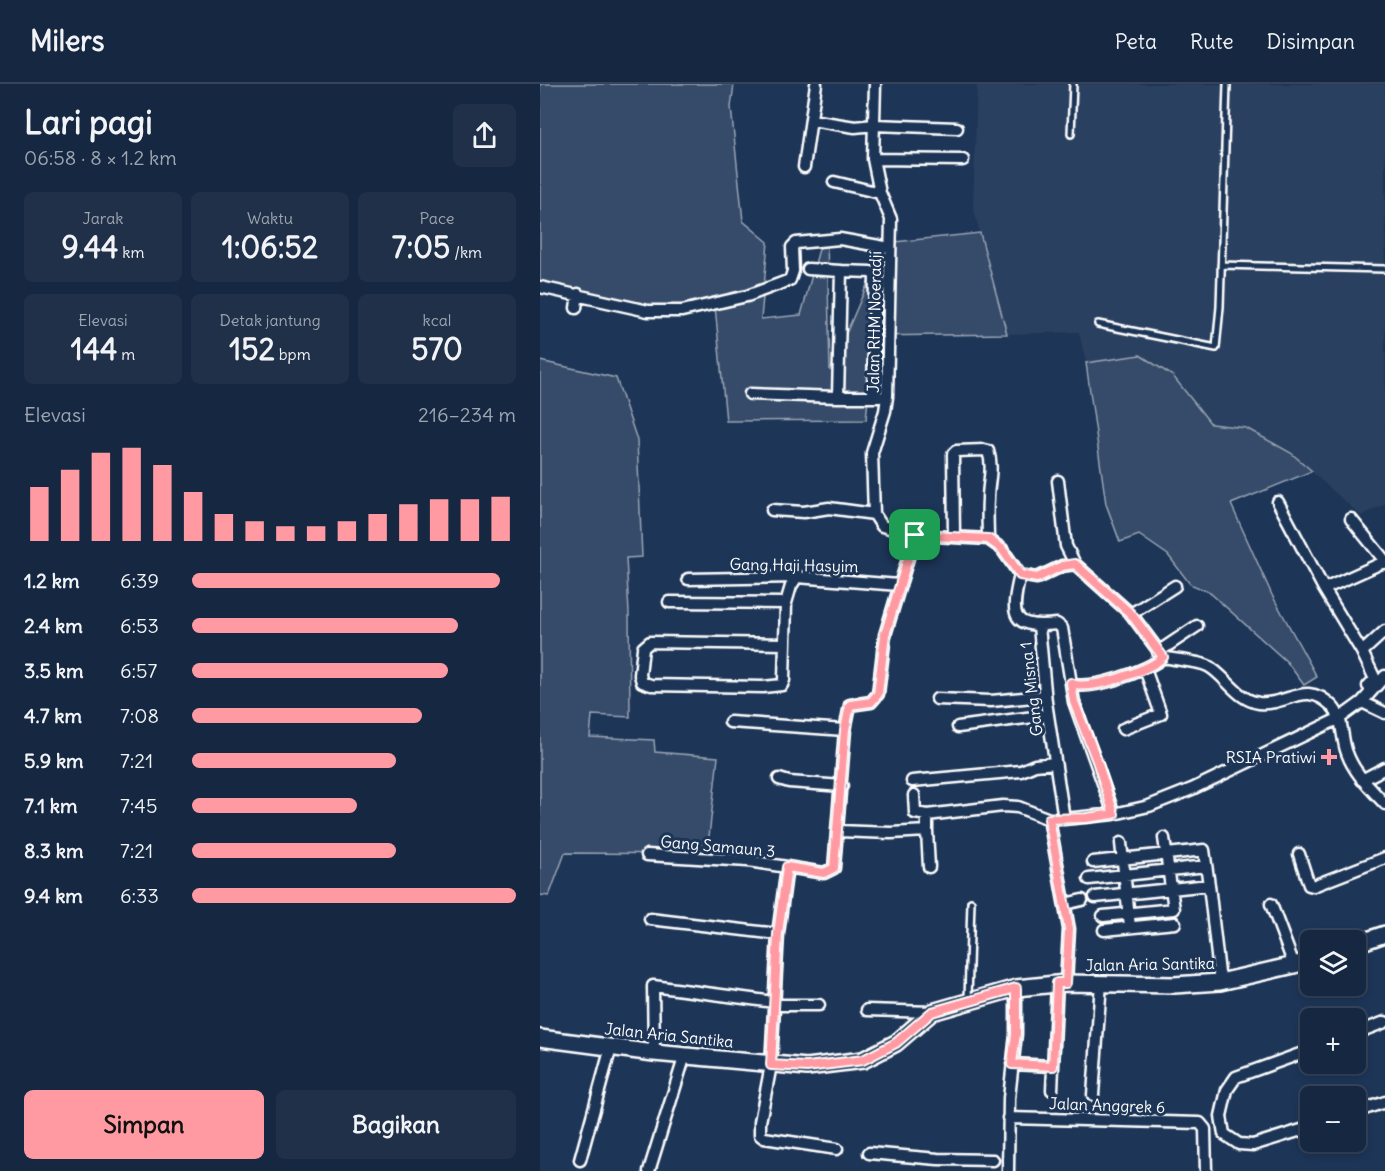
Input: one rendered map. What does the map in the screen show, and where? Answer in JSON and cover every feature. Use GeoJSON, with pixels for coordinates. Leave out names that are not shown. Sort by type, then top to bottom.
{"type":"FeatureCollection","features":[{"type":"Feature","properties":{"kind":"street"},"geometry":{"type":"LineString","coordinates":[[804,166],[816,84]]}},
{"type":"Feature","properties":{"kind":"street","name":"Jalan RHM Noeradji"},"geometry":{"type":"LineString","coordinates":[[874,514],[872,453],[887,397],[891,219],[880,193],[873,159],[875,84]]}},
{"type":"Feature","properties":{"kind":"street"},"geometry":{"type":"LineString","coordinates":[[811,120],[855,127],[874,125],[957,128]]}},
{"type":"Feature","properties":{"kind":"street"},"geometry":{"type":"LineString","coordinates":[[873,159],[963,160]]}},
{"type":"Feature","properties":{"kind":"street"},"geometry":{"type":"LineString","coordinates":[[834,182],[880,193]]}},
{"type":"Feature","properties":{"kind":"street"},"geometry":{"type":"LineString","coordinates":[[540,287],[648,311],[682,311],[747,296],[790,280],[793,271],[792,248],[796,243],[840,239],[890,248]]}},
{"type":"Feature","properties":{"kind":"street"},"geometry":{"type":"LineString","coordinates":[[808,269],[871,272],[876,276],[873,396]]}},
{"type":"Feature","properties":{"kind":"street"},"geometry":{"type":"LineString","coordinates":[[838,397],[841,271]]}},
{"type":"Feature","properties":{"kind":"street"},"geometry":{"type":"LineString","coordinates":[[576,308],[578,294]]}},
{"type":"Feature","properties":{"kind":"street"},"geometry":{"type":"LineString","coordinates":[[750,394],[887,397]]}},
{"type":"Feature","properties":{"kind":"street"},"geometry":{"type":"LineString","coordinates":[[954,536],[954,452],[972,449],[988,451],[991,476],[988,498],[988,539]]}},
{"type":"Feature","properties":{"kind":"street"},"geometry":{"type":"LineString","coordinates":[[1058,482],[1066,546],[1075,564],[1131,614],[1161,655],[1207,666],[1241,696],[1258,703],[1275,702],[1293,694],[1315,693],[1333,706],[1338,716],[1347,753],[1362,780],[1385,804]]}},
{"type":"Feature","properties":{"kind":"street"},"geometry":{"type":"LineString","coordinates":[[1278,502],[1324,589],[1380,679],[1338,716]]}},
{"type":"Feature","properties":{"kind":"street"},"geometry":{"type":"LineString","coordinates":[[772,510],[804,512],[830,508],[874,514],[882,526],[915,535],[988,539],[1002,549],[1020,575],[1037,578],[1062,566],[1075,564]]}},
{"type":"Feature","properties":{"kind":"street"},"geometry":{"type":"LineString","coordinates":[[1324,589],[1385,562],[1351,519]]}},
{"type":"Feature","properties":{"kind":"street"},"geometry":{"type":"LineString","coordinates":[[915,535],[885,635],[878,694],[871,702],[850,705],[845,730],[838,831],[891,833],[927,831]]}},
{"type":"Feature","properties":{"kind":"street"},"geometry":{"type":"LineString","coordinates":[[1020,575],[1015,611],[1020,620],[1039,626],[1057,624],[1062,628],[1074,702],[1097,761],[1114,814]]}},
{"type":"Feature","properties":{"kind":"street"},"geometry":{"type":"LineString","coordinates":[[785,644],[650,642],[643,648],[640,675],[642,682],[651,685],[763,687],[782,685],[784,680],[785,644],[786,603],[791,586],[797,577]]}},
{"type":"Feature","properties":{"kind":"street","name":"Gang Haji Hasyim"},"geometry":{"type":"LineString","coordinates":[[688,579],[797,577],[899,585]]}},
{"type":"Feature","properties":{"kind":"street"},"geometry":{"type":"LineString","coordinates":[[1131,614],[1175,586]]}},
{"type":"Feature","properties":{"kind":"street"},"geometry":{"type":"LineString","coordinates":[[669,602],[786,603]]}},
{"type":"Feature","properties":{"kind":"street","name":"Gang Misna 1"},"geometry":{"type":"LineString","coordinates":[[1039,626],[1048,715],[1064,819]]}},
{"type":"Feature","properties":{"kind":"street"},"geometry":{"type":"LineString","coordinates":[[1071,683],[1078,686],[1098,684],[1155,665],[1161,655],[1197,626]]}},
{"type":"Feature","properties":{"kind":"street"},"geometry":{"type":"LineString","coordinates":[[1362,652],[1385,631]]}},
{"type":"Feature","properties":{"kind":"street"},"geometry":{"type":"LineString","coordinates":[[1123,729],[1161,714],[1145,669]]}},
{"type":"Feature","properties":{"kind":"street"},"geometry":{"type":"LineString","coordinates":[[914,795],[915,813],[927,815],[1003,806],[1017,807],[1049,819],[1064,819],[1114,814],[1149,806],[1192,789],[1338,716],[1362,702],[1368,690]]}},
{"type":"Feature","properties":{"kind":"street"},"geometry":{"type":"LineString","coordinates":[[937,699],[992,701],[1046,696]]}},
{"type":"Feature","properties":{"kind":"street"},"geometry":{"type":"LineString","coordinates":[[1362,702],[1385,713]]}},
{"type":"Feature","properties":{"kind":"street"},"geometry":{"type":"LineString","coordinates":[[958,727],[1048,715]]}},
{"type":"Feature","properties":{"kind":"street"},"geometry":{"type":"LineString","coordinates":[[730,722],[845,730]]}},
{"type":"Feature","properties":{"kind":"street"},"geometry":{"type":"LineString","coordinates":[[912,781],[1021,771],[1035,765],[1055,763]]}},
{"type":"Feature","properties":{"kind":"street"},"geometry":{"type":"LineString","coordinates":[[1362,780],[1385,768]]}},
{"type":"Feature","properties":{"kind":"street"},"geometry":{"type":"LineString","coordinates":[[779,779],[789,782],[842,786]]}},
{"type":"Feature","properties":{"kind":"street"},"geometry":{"type":"LineString","coordinates":[[927,815],[929,867]]}},
{"type":"Feature","properties":{"kind":"street"},"geometry":{"type":"LineString","coordinates":[[1049,819],[1069,929],[1052,1090]]}},
{"type":"Feature","properties":{"kind":"street","name":"Gang Samaun 3"},"geometry":{"type":"LineString","coordinates":[[647,855],[748,861],[824,873],[834,868],[838,831]]}},
{"type":"Feature","properties":{"kind":"street"},"geometry":{"type":"LineString","coordinates":[[1103,916],[1174,909],[1164,838]]}},
{"type":"Feature","properties":{"kind":"street"},"geometry":{"type":"LineString","coordinates":[[1121,843],[1130,927]]}},
{"type":"Feature","properties":{"kind":"street"},"geometry":{"type":"LineString","coordinates":[[1093,862],[1204,850],[1220,982]]}},
{"type":"Feature","properties":{"kind":"street"},"geometry":{"type":"LineString","coordinates":[[1299,854],[1306,880],[1309,885],[1313,886],[1385,858]]}},
{"type":"Feature","properties":{"kind":"street"},"geometry":{"type":"LineString","coordinates":[[1089,879],[1206,866]]}},
{"type":"Feature","properties":{"kind":"street"},"geometry":{"type":"LineString","coordinates":[[787,867],[778,934],[771,1065],[759,1122],[760,1135],[764,1138],[837,1149]]}},
{"type":"Feature","properties":{"kind":"street"},"geometry":{"type":"LineString","coordinates":[[1095,897],[1209,885]]}},
{"type":"Feature","properties":{"kind":"street"},"geometry":{"type":"LineString","coordinates":[[1065,904],[1082,900]]}},
{"type":"Feature","properties":{"kind":"street"},"geometry":{"type":"LineString","coordinates":[[1271,904],[1294,965]]}},
{"type":"Feature","properties":{"kind":"street"},"geometry":{"type":"LineString","coordinates":[[650,919],[778,934]]}},
{"type":"Feature","properties":{"kind":"street"},"geometry":{"type":"LineString","coordinates":[[1104,930],[1175,923]]}},
{"type":"Feature","properties":{"kind":"street"},"geometry":{"type":"LineString","coordinates":[[1366,941],[1385,934]]}},
{"type":"Feature","properties":{"kind":"street","name":"Jalan Aria Santika"},"geometry":{"type":"LineString","coordinates":[[540,1038],[654,1053],[807,1067],[863,1060],[896,1043],[932,1012],[1016,988],[1062,983],[1174,985],[1220,982],[1300,963]]}},
{"type":"Feature","properties":{"kind":"street"},"geometry":{"type":"LineString","coordinates":[[1093,1095],[1101,983]]}},
{"type":"Feature","properties":{"kind":"street"},"geometry":{"type":"LineString","coordinates":[[654,1053],[653,986],[774,1003],[819,1005]]}},
{"type":"Feature","properties":{"kind":"street"},"geometry":{"type":"LineString","coordinates":[[1008,1171],[1008,1118],[1016,1034],[1016,988]]}},
{"type":"Feature","properties":{"kind":"street"},"geometry":{"type":"LineString","coordinates":[[867,1010],[932,1012]]}},
{"type":"Feature","properties":{"kind":"street"},"geometry":{"type":"LineString","coordinates":[[1366,1029],[1385,1022]]}},
{"type":"Feature","properties":{"kind":"street"},"geometry":{"type":"LineString","coordinates":[[580,1160],[611,1047]]}},
{"type":"Feature","properties":{"kind":"street"},"geometry":{"type":"LineString","coordinates":[[1300,1054],[1236,1077],[1227,1090],[1221,1116],[1224,1134],[1239,1144],[1253,1145],[1300,1130]]}},
{"type":"Feature","properties":{"kind":"street"},"geometry":{"type":"LineString","coordinates":[[649,1171],[685,1055]]}},
{"type":"Feature","properties":{"kind":"street"},"geometry":{"type":"LineString","coordinates":[[1012,1064],[1053,1066]]}},
{"type":"Feature","properties":{"kind":"street"},"geometry":{"type":"LineString","coordinates":[[1366,1109],[1385,1102]]}},
{"type":"Feature","properties":{"kind":"street","name":"Jalan Anggrek 6"},"geometry":{"type":"LineString","coordinates":[[1008,1118],[1143,1121],[1203,1125],[1206,1171]]}},
{"type":"Feature","properties":{"kind":"street"},"geometry":{"type":"LineString","coordinates":[[869,1153],[938,1159],[993,1160]]}},
{"type":"Feature","properties":{"kind":"street"},"geometry":{"type":"LineString","coordinates":[[936,1171],[938,1159]]}},
{"type":"Feature","properties":{"kind":"lane"},"geometry":{"type":"LineString","coordinates":[[1071,134],[1073,84]]}},
{"type":"Feature","properties":{"kind":"lane"},"geometry":{"type":"LineString","coordinates":[[1098,324],[1216,348],[1227,84]]}},
{"type":"Feature","properties":{"kind":"lane"},"geometry":{"type":"LineString","coordinates":[[1221,265],[1385,269]]}},
{"type":"Feature","properties":{"kind":"lane"},"geometry":{"type":"LineString","coordinates":[[968,1000],[971,902]]}},
{"type":"Feature","properties":{"kind":"shaded area"},"geometry":{"type":"Polygon","coordinates":[[[540,84],[734,84],[731,107],[743,221],[768,242],[761,319],[801,315],[819,249],[827,238],[830,371],[885,243],[980,233],[1007,334],[874,336],[866,420],[726,421],[715,306],[653,316],[540,286],[540,84]]]}},
{"type":"Feature","properties":{"kind":"shaded area"},"geometry":{"type":"Polygon","coordinates":[[[977,84],[1385,84],[1385,504],[1361,516],[1291,453],[1246,428],[1211,424],[1173,376],[1140,355],[1086,363],[1079,332],[1007,334],[973,207],[977,84]]]}},
{"type":"Feature","properties":{"kind":"shaded area"},"geometry":{"type":"Polygon","coordinates":[[[1140,355],[1173,376],[1211,424],[1246,428],[1291,453],[1312,471],[1231,504],[1272,595],[1317,677],[1304,685],[1287,662],[1209,592],[1190,584],[1168,555],[1139,535],[1120,542],[1106,504],[1086,363],[1140,355]]]}},
{"type":"Feature","properties":{"kind":"shaded area"},"geometry":{"type":"Polygon","coordinates":[[[540,361],[616,378],[637,440],[642,557],[626,558],[630,717],[592,715],[590,737],[654,740],[655,752],[718,757],[707,854],[565,853],[549,896],[540,895],[540,361]]]}},
{"type":"Feature","properties":{"kind":"place","name":"RSIA Pratiwi"},"geometry":{"type":"Point","coordinates":[1329,757]}},
{"type":"Feature","properties":{"kind":"route"},"geometry":{"type":"LineString","coordinates":[[915,535],[988,539],[1002,549],[1020,575],[1037,578],[1062,566],[1075,564],[1131,614],[1163,657],[1155,665],[1098,684],[1075,686],[1071,683],[1074,702],[1097,761],[1114,814],[1086,818],[1049,819],[1069,929],[1066,983],[1057,983],[1053,1066],[1012,1064],[1016,1034],[1016,988],[932,1012],[896,1043],[863,1060],[807,1067],[771,1065],[778,934],[787,867],[824,873],[834,868],[845,730],[850,705],[871,702],[878,694],[885,635],[915,535]]}}]}
